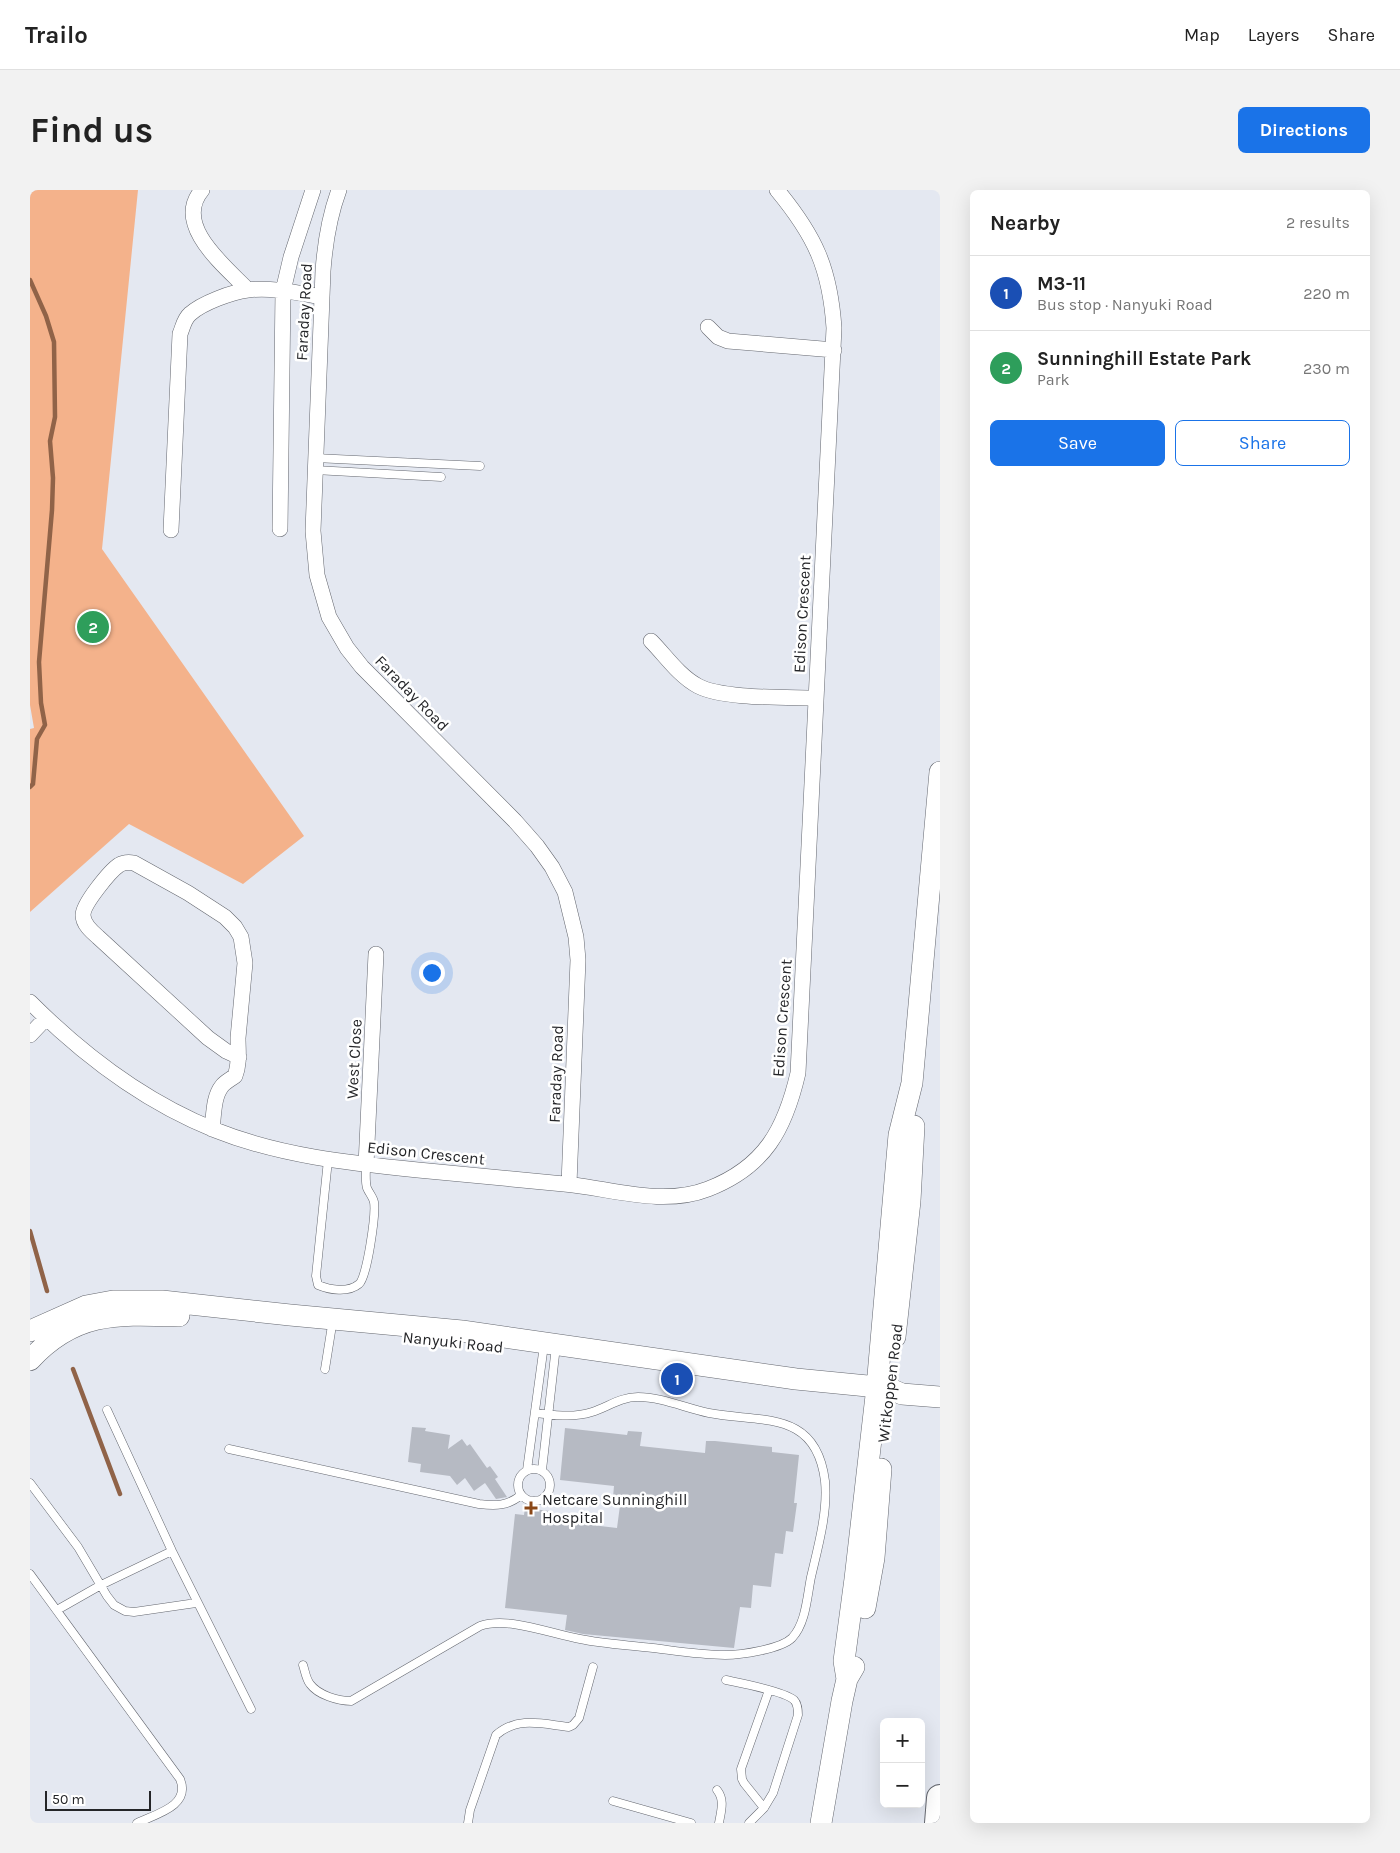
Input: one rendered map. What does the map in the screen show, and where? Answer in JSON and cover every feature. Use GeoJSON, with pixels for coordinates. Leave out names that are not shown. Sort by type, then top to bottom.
{"type":"FeatureCollection","features":[{"type":"Feature","properties":{"kind":"highway"},"geometry":{"type":"LineString","coordinates":[[938,1823],[940,1798]]}},
{"type":"Feature","properties":{"kind":"main road","name":"Witkoppen Road"},"geometry":{"type":"LineString","coordinates":[[821,1823],[847,1679],[855,1664],[874,1558],[899,1394],[899,1135],[912,1083],[940,772]]}},
{"type":"Feature","properties":{"kind":"main road","name":"Nanyuki Road"},"geometry":{"type":"LineString","coordinates":[[30,1331],[86,1306],[113,1300],[162,1301],[332,1325],[550,1348],[698,1378],[899,1394]]}},
{"type":"Feature","properties":{"kind":"main road","name":"Nanyuki Road"},"geometry":{"type":"LineString","coordinates":[[32,1350],[67,1329],[96,1319],[116,1316],[205,1317],[289,1324],[332,1325]]}},
{"type":"Feature","properties":{"kind":"street"},"geometry":{"type":"LineString","coordinates":[[202,190],[198,194],[194,211],[199,235],[205,246],[248,290]]}},
{"type":"Feature","properties":{"kind":"street"},"geometry":{"type":"LineString","coordinates":[[280,529],[283,291],[301,224],[313,190]]}},
{"type":"Feature","properties":{"kind":"street","name":"Faraday Road"},"geometry":{"type":"LineString","coordinates":[[338,190],[324,249],[315,464],[314,552],[322,596],[336,631],[347,648],[380,687],[515,821],[552,867],[565,892],[576,937],[578,960],[569,1184]]}},
{"type":"Feature","properties":{"kind":"street","name":"Edison Crescent"},"geometry":{"type":"LineString","coordinates":[[30,1002],[102,1066],[137,1090],[212,1129],[245,1141],[297,1155],[366,1165],[569,1184],[667,1197],[691,1194],[707,1189],[728,1180],[749,1167],[777,1134],[793,1095],[799,1063],[834,350],[833,305],[828,278],[821,257],[800,219],[777,190]]}},
{"type":"Feature","properties":{"kind":"street"},"geometry":{"type":"LineString","coordinates":[[171,530],[180,334],[184,321],[190,314],[201,307],[221,298],[248,290],[283,291],[322,297]]}},
{"type":"Feature","properties":{"kind":"street"},"geometry":{"type":"LineString","coordinates":[[708,327],[718,337],[728,341],[834,350]]}},
{"type":"Feature","properties":{"kind":"street"},"geometry":{"type":"LineString","coordinates":[[651,640],[686,677],[698,686],[714,691],[747,695],[816,698]]}},
{"type":"Feature","properties":{"kind":"street"},"geometry":{"type":"LineString","coordinates":[[212,1129],[218,1093],[223,1084],[235,1076],[239,1057],[238,1038],[245,963],[241,937],[235,927],[225,917],[188,894],[134,863],[120,864],[109,874],[88,902],[83,914],[84,922],[208,1038],[226,1051],[239,1057]]}},
{"type":"Feature","properties":{"kind":"street","name":"West Close"},"geometry":{"type":"LineString","coordinates":[[366,1165],[376,954]]}},
{"type":"Feature","properties":{"kind":"street"},"geometry":{"type":"LineString","coordinates":[[30,1035],[46,1018]]}},
{"type":"Feature","properties":{"kind":"lane"},"geometry":{"type":"LineString","coordinates":[[315,464],[480,466]]}},
{"type":"Feature","properties":{"kind":"lane"},"geometry":{"type":"LineString","coordinates":[[315,464],[441,477]]}},
{"type":"Feature","properties":{"kind":"lane"},"geometry":{"type":"LineString","coordinates":[[328,1160],[316,1276],[318,1285],[332,1289],[355,1287],[361,1283],[365,1272],[370,1247],[374,1203],[366,1187],[366,1165]]}},
{"type":"Feature","properties":{"kind":"lane"},"geometry":{"type":"LineString","coordinates":[[325,1369],[332,1325]]}},
{"type":"Feature","properties":{"kind":"lane"},"geometry":{"type":"LineString","coordinates":[[527,1470],[536,1413],[550,1348]]}},
{"type":"Feature","properties":{"kind":"lane"},"geometry":{"type":"LineString","coordinates":[[542,1470],[550,1348]]}},
{"type":"Feature","properties":{"kind":"lane"},"geometry":{"type":"LineString","coordinates":[[303,1665],[307,1680],[316,1689],[333,1698],[351,1701],[480,1626],[492,1624],[531,1628],[581,1640],[712,1655],[741,1654],[790,1641],[801,1622],[818,1549],[825,1502],[823,1470],[818,1456],[803,1434],[795,1428],[774,1420],[726,1416],[652,1398],[638,1397],[618,1400],[581,1415],[567,1416],[536,1413]]}},
{"type":"Feature","properties":{"kind":"lane"},"geometry":{"type":"LineString","coordinates":[[107,1410],[196,1603],[250,1709]]}},
{"type":"Feature","properties":{"kind":"lane"},"geometry":{"type":"LineString","coordinates":[[229,1449],[479,1504],[508,1504],[521,1495]]}},
{"type":"Feature","properties":{"kind":"lane"},"geometry":{"type":"LineString","coordinates":[[527,1470],[542,1470],[548,1476],[550,1484],[546,1496],[540,1500],[531,1501],[521,1495],[518,1481],[527,1470]]}},
{"type":"Feature","properties":{"kind":"lane"},"geometry":{"type":"LineString","coordinates":[[30,1483],[78,1547],[114,1605],[124,1611],[134,1612],[196,1603]]}},
{"type":"Feature","properties":{"kind":"lane"},"geometry":{"type":"LineString","coordinates":[[57,1610],[101,1585],[172,1551]]}},
{"type":"Feature","properties":{"kind":"lane"},"geometry":{"type":"LineString","coordinates":[[30,1574],[178,1774],[182,1784],[182,1796],[176,1804],[137,1823]]}},
{"type":"Feature","properties":{"kind":"lane"},"geometry":{"type":"LineString","coordinates":[[468,1823],[476,1793],[496,1736],[503,1729],[522,1722],[573,1725],[579,1718],[593,1667]]}},
{"type":"Feature","properties":{"kind":"lane"},"geometry":{"type":"LineString","coordinates":[[726,1680],[769,1690],[794,1700],[798,1711],[773,1793],[764,1808],[749,1823]]}},
{"type":"Feature","properties":{"kind":"lane"},"geometry":{"type":"LineString","coordinates":[[764,1808],[744,1783],[741,1769],[769,1690]]}},
{"type":"Feature","properties":{"kind":"lane"},"geometry":{"type":"LineString","coordinates":[[717,1790],[722,1803],[719,1823]]}},
{"type":"Feature","properties":{"kind":"lane"},"geometry":{"type":"LineString","coordinates":[[613,1801],[691,1823]]}},
{"type":"Feature","properties":{"kind":"shaded area"},"geometry":{"type":"Polygon","coordinates":[[[30,190],[138,190],[102,549],[304,836],[243,884],[129,824],[30,912],[30,729],[34,728],[30,705],[30,190]]]}},
{"type":"Feature","properties":{"kind":"building"},"geometry":{"type":"Polygon","coordinates":[[[412,1427],[426,1428],[425,1431],[450,1435],[448,1449],[462,1439],[467,1446],[470,1444],[487,1468],[490,1466],[498,1477],[495,1479],[507,1497],[496,1499],[485,1483],[474,1491],[465,1478],[457,1485],[450,1476],[420,1472],[421,1464],[408,1462],[412,1427]]]}},
{"type":"Feature","properties":{"kind":"building"},"geometry":{"type":"Polygon","coordinates":[[[565,1428],[627,1435],[628,1431],[642,1432],[640,1446],[705,1453],[706,1441],[715,1441],[772,1447],[772,1452],[799,1455],[794,1503],[797,1503],[793,1532],[786,1531],[783,1554],[775,1553],[771,1587],[753,1585],[751,1608],[740,1607],[734,1648],[583,1634],[565,1630],[567,1615],[505,1608],[515,1514],[524,1515],[525,1508],[550,1511],[549,1519],[617,1528],[621,1498],[613,1497],[614,1486],[560,1480],[565,1428]]]}},
{"type":"Feature","properties":{"kind":"waterway"},"geometry":{"type":"LineString","coordinates":[[30,280],[46,316],[54,342],[55,417],[50,441],[53,478],[52,510],[39,662],[41,703],[45,725],[37,739],[33,784],[30,787]]}},
{"type":"Feature","properties":{"kind":"waterway"},"geometry":{"type":"LineString","coordinates":[[30,1231],[47,1291]]}},
{"type":"Feature","properties":{"kind":"waterway"},"geometry":{"type":"LineString","coordinates":[[73,1369],[120,1494]]}},
{"type":"Feature","properties":{"kind":"place","name":"Sunninghill Estate Park"},"geometry":{"type":"Point","coordinates":[93,627]}},
{"type":"Feature","properties":{"kind":"place","name":"M3-11"},"geometry":{"type":"Point","coordinates":[677,1379]}},
{"type":"Feature","properties":{"kind":"place","name":"Netcare Sunninghill Hospital"},"geometry":{"type":"Point","coordinates":[531,1508]}}]}
